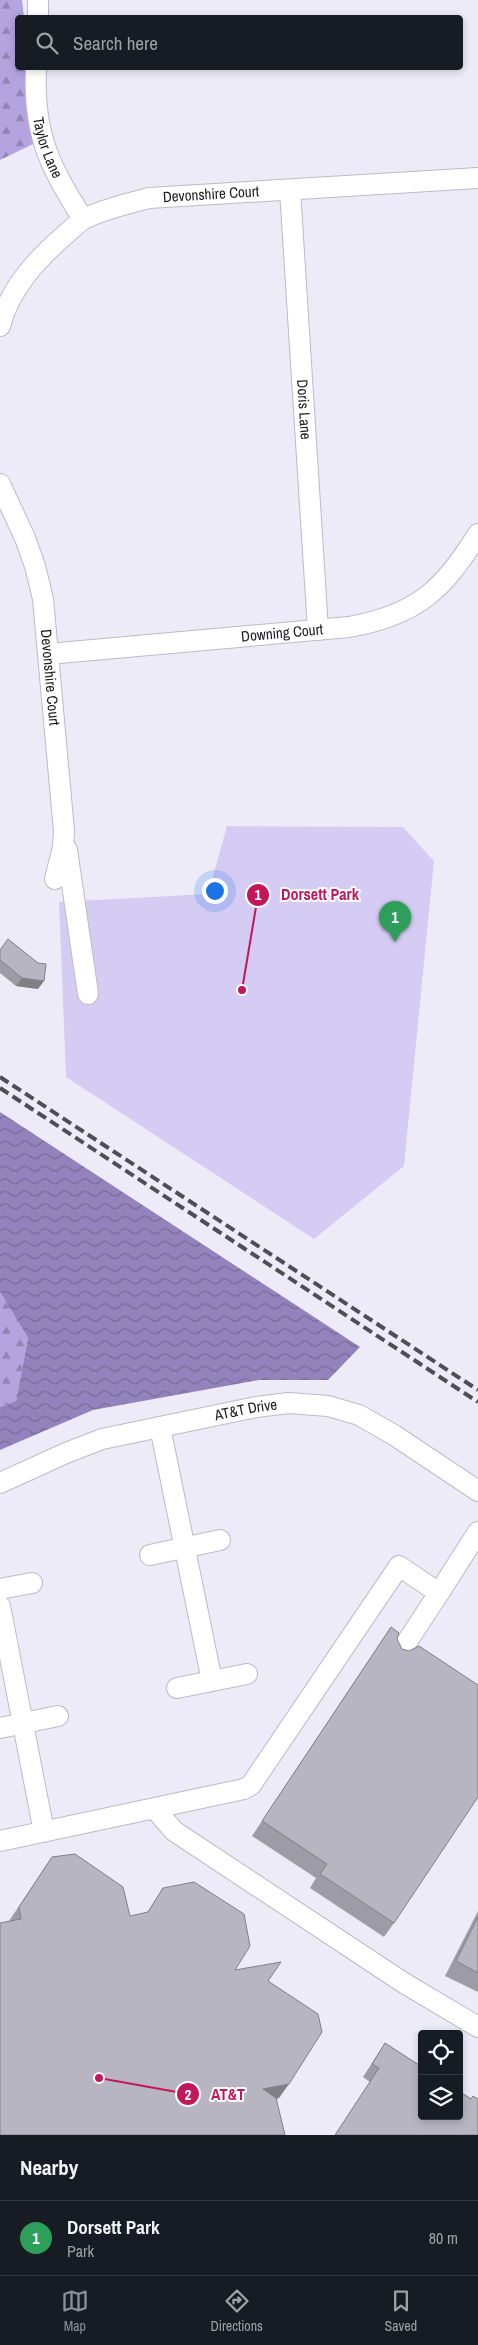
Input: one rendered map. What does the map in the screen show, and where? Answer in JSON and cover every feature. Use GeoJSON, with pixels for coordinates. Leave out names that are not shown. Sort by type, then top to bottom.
{"type":"FeatureCollection","features":[{"type":"Feature","properties":{"kind":"street"},"geometry":{"type":"LineString","coordinates":[[38,0],[38,15]]}},
{"type":"Feature","properties":{"kind":"street","name":"Taylor Lane"},"geometry":{"type":"LineString","coordinates":[[36,70],[35,105],[42,142],[60,183],[83,220]]}},
{"type":"Feature","properties":{"kind":"street","name":"Devonshire Court"},"geometry":{"type":"LineString","coordinates":[[0,326],[15,291],[32,267],[46,252],[83,220],[149,198],[478,178]]}},
{"type":"Feature","properties":{"kind":"street","name":"Doris Lane"},"geometry":{"type":"LineString","coordinates":[[290,190],[318,630]]}},
{"type":"Feature","properties":{"kind":"street","name":"Devonshire Court"},"geometry":{"type":"LineString","coordinates":[[0,484],[25,538],[35,566],[43,599],[64,830],[63,847],[55,879]]}},
{"type":"Feature","properties":{"kind":"street","name":"Downing Court"},"geometry":{"type":"LineString","coordinates":[[48,654],[318,630],[373,623],[398,614],[419,603],[449,576],[478,534]]}},
{"type":"Feature","properties":{"kind":"street"},"geometry":{"type":"LineString","coordinates":[[64,830],[88,994]]}},
{"type":"Feature","properties":{"kind":"street","name":"AT&T Drive"},"geometry":{"type":"LineString","coordinates":[[0,1483],[66,1452],[102,1439],[256,1407],[289,1403],[328,1406],[358,1415],[394,1435],[478,1491]]}},
{"type":"Feature","properties":{"kind":"street"},"geometry":{"type":"LineString","coordinates":[[160,1427],[212,1681]]}},
{"type":"Feature","properties":{"kind":"street"},"geometry":{"type":"LineString","coordinates":[[399,1654],[478,1532]]}},
{"type":"Feature","properties":{"kind":"street"},"geometry":{"type":"LineString","coordinates":[[150,1555],[220,1540]]}},
{"type":"Feature","properties":{"kind":"street"},"geometry":{"type":"LineString","coordinates":[[0,1841],[155,1810],[244,1789],[250,1785],[399,1566],[438,1593]]}},
{"type":"Feature","properties":{"kind":"street"},"geometry":{"type":"LineString","coordinates":[[0,1589],[32,1583]]}},
{"type":"Feature","properties":{"kind":"street"},"geometry":{"type":"LineString","coordinates":[[0,1606],[44,1832]]}},
{"type":"Feature","properties":{"kind":"street"},"geometry":{"type":"LineString","coordinates":[[177,1688],[247,1674]]}},
{"type":"Feature","properties":{"kind":"street"},"geometry":{"type":"LineString","coordinates":[[0,1728],[58,1716]]}},
{"type":"Feature","properties":{"kind":"street"},"geometry":{"type":"LineString","coordinates":[[155,1810],[174,1831],[396,1978],[478,2027]]}},
{"type":"Feature","properties":{"kind":"shaded area"},"geometry":{"type":"Polygon","coordinates":[[[227,826],[403,827],[434,861],[404,1166],[314,1239],[66,1077],[59,902],[208,894],[227,826]]]}},
{"type":"Feature","properties":{"kind":"green space"},"geometry":{"type":"Polygon","coordinates":[[[0,0],[22,0],[24,15],[15,15],[15,70],[28,70],[33,144],[0,160],[0,0]]]}},
{"type":"Feature","properties":{"kind":"green space"},"geometry":{"type":"Polygon","coordinates":[[[0,1292],[28,1338],[16,1401],[0,1407],[0,1292]]]}},
{"type":"Feature","properties":{"kind":"water"},"geometry":{"type":"Polygon","coordinates":[[[0,1112],[360,1347],[328,1380],[259,1380],[93,1410],[0,1450],[0,1407],[16,1401],[28,1338],[0,1292],[0,1112]]]}},
{"type":"Feature","properties":{"kind":"building"},"geometry":{"type":"Polygon","coordinates":[[[8,939],[38,963],[46,964],[44,981],[22,978],[0,960],[0,950],[8,939]]]}},
{"type":"Feature","properties":{"kind":"building"},"geometry":{"type":"Polygon","coordinates":[[[391,1627],[399,1633],[397,1639],[402,1649],[409,1651],[419,1646],[478,1685],[478,1797],[394,1923],[320,1874],[327,1864],[262,1821],[391,1627]]]}},
{"type":"Feature","properties":{"kind":"building"},"geometry":{"type":"Polygon","coordinates":[[[75,1854],[123,1887],[130,1916],[148,1912],[163,1888],[194,1882],[244,1914],[250,1946],[235,1970],[281,1962],[268,1981],[318,2014],[322,2032],[289,2084],[263,2089],[276,2098],[285,2135],[0,2135],[0,1923],[21,1919],[19,1907],[52,1857],[75,1854]]]}},
{"type":"Feature","properties":{"kind":"building"},"geometry":{"type":"Polygon","coordinates":[[[478,1917],[478,1973],[456,1961],[478,1917]]]}},
{"type":"Feature","properties":{"kind":"building"},"geometry":{"type":"Polygon","coordinates":[[[385,2043],[418,2064],[418,2120],[463,2120],[463,2094],[471,2099],[473,2096],[478,2099],[478,2135],[335,2135],[379,2068],[372,2064],[385,2043]]]}},
{"type":"Feature","properties":{"kind":"railway"},"geometry":{"type":"LineString","coordinates":[[0,1077],[478,1390]]}},
{"type":"Feature","properties":{"kind":"railway"},"geometry":{"type":"LineString","coordinates":[[0,1088],[478,1402]]}},
{"type":"Feature","properties":{"kind":"place","name":"Dorsett Park"},"geometry":{"type":"Point","coordinates":[395,942]}},
{"type":"Feature","properties":{"kind":"place","name":"Dorsett Park"},"geometry":{"type":"Point","coordinates":[242,990]}},
{"type":"Feature","properties":{"kind":"place","name":"AT&T"},"geometry":{"type":"Point","coordinates":[99,2078]}}]}
